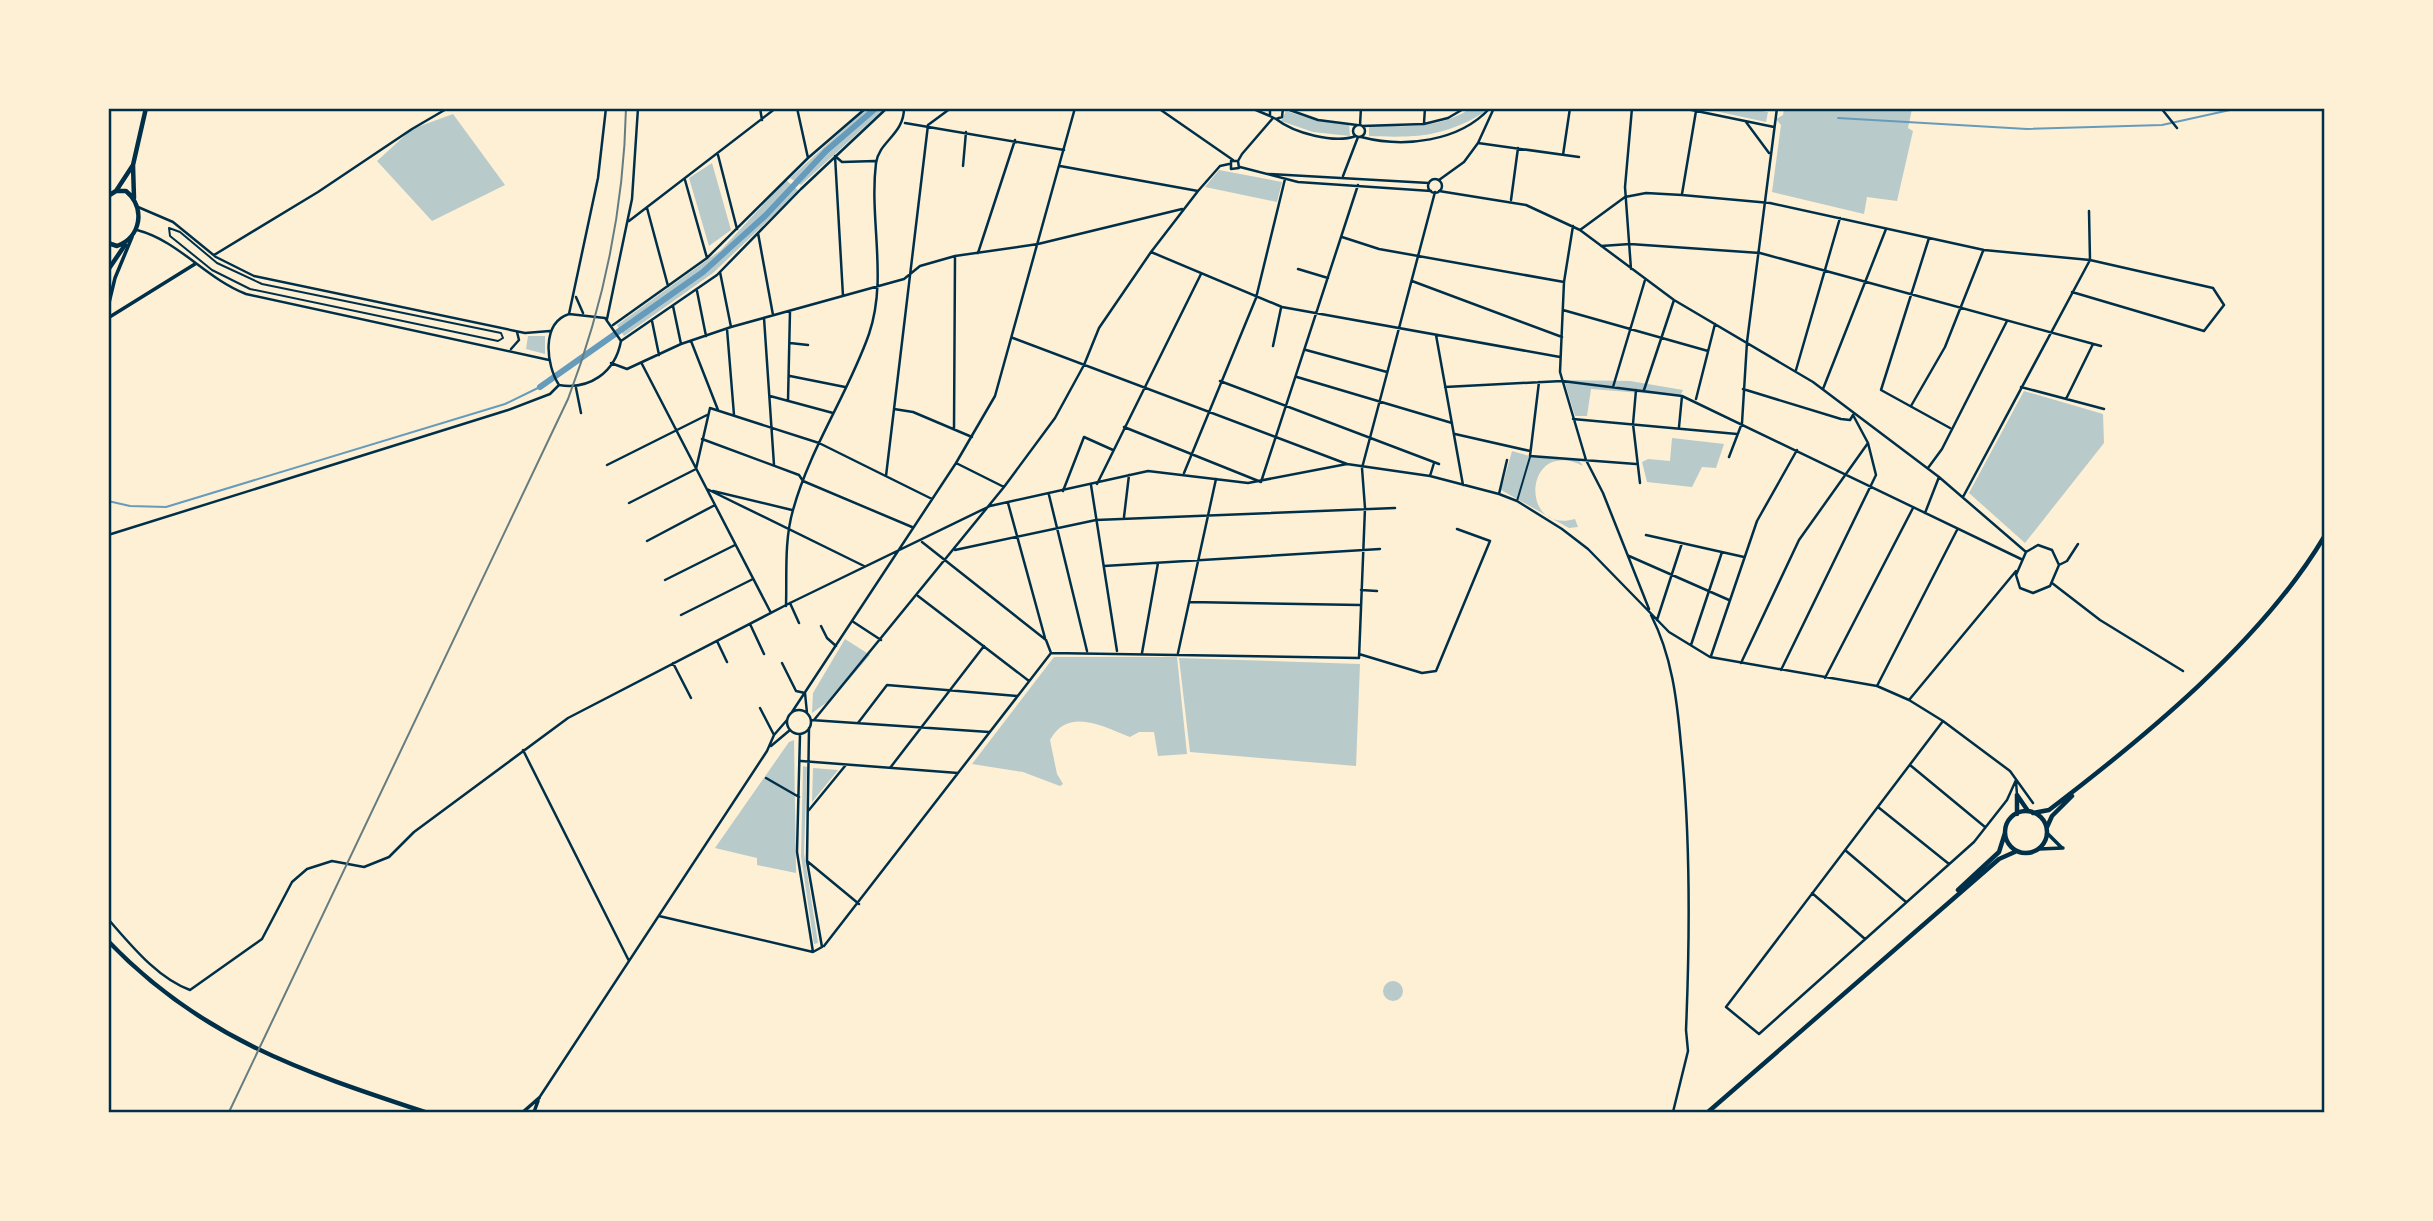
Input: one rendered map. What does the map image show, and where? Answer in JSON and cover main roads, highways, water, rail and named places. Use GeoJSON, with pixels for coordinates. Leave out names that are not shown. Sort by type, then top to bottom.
{"type":"FeatureCollection","features":[{"type":"Feature","properties":{"kind":"main road"},"geometry":{"type":"LineString","coordinates":[[108,270],[119,251],[137,230],[138,207],[133,165],[146,108]]}},
{"type":"Feature","properties":{"kind":"main road"},"geometry":{"type":"LineString","coordinates":[[108,196],[116,191],[133,165]]}},
{"type":"Feature","properties":{"kind":"main road"},"geometry":{"type":"LineString","coordinates":[[116,191],[126,191],[135,198]]}},
{"type":"Feature","properties":{"kind":"main road"},"geometry":{"type":"LineString","coordinates":[[108,243],[117,246],[127,243]]}},
{"type":"Feature","properties":{"kind":"main road"},"geometry":{"type":"LineString","coordinates":[[1910,936],[1999,852],[2008,821],[2017,814],[2049,810],[2182,699],[2265,617],[2309,562],[2325,537]]}},
{"type":"Feature","properties":{"kind":"main road"},"geometry":{"type":"LineString","coordinates":[[2005,833],[2009,844],[2017,851],[2028,853],[2039,849],[2052,816],[2084,783]]}},
{"type":"Feature","properties":{"kind":"main road"},"geometry":{"type":"LineString","coordinates":[[2017,814],[2017,795],[2047,830]]}},
{"type":"Feature","properties":{"kind":"main road"},"geometry":{"type":"LineString","coordinates":[[1708,1112],[1999,859],[2017,851]]}},
{"type":"Feature","properties":{"kind":"main road"},"geometry":{"type":"LineString","coordinates":[[108,941],[141,976],[174,1002],[241,1043],[326,1080],[425,1112]]}},
{"type":"Feature","properties":{"kind":"waterway"},"geometry":{"type":"LineString","coordinates":[[540,387],[703,272],[766,215],[826,151],[876,108]]}},
{"type":"Feature","properties":{"kind":"waterway"},"geometry":{"type":"LineString","coordinates":[[1838,118],[2027,129],[2162,125],[2239,108]]}},
{"type":"Feature","properties":{"kind":"waterway"},"geometry":{"type":"LineString","coordinates":[[108,501],[130,506],[166,507],[505,404],[540,387]]}},
{"type":"Feature","properties":{"kind":"railway"},"geometry":{"type":"LineString","coordinates":[[229,1112],[568,399],[592,328],[610,256],[621,183],[626,108]]}}]}
